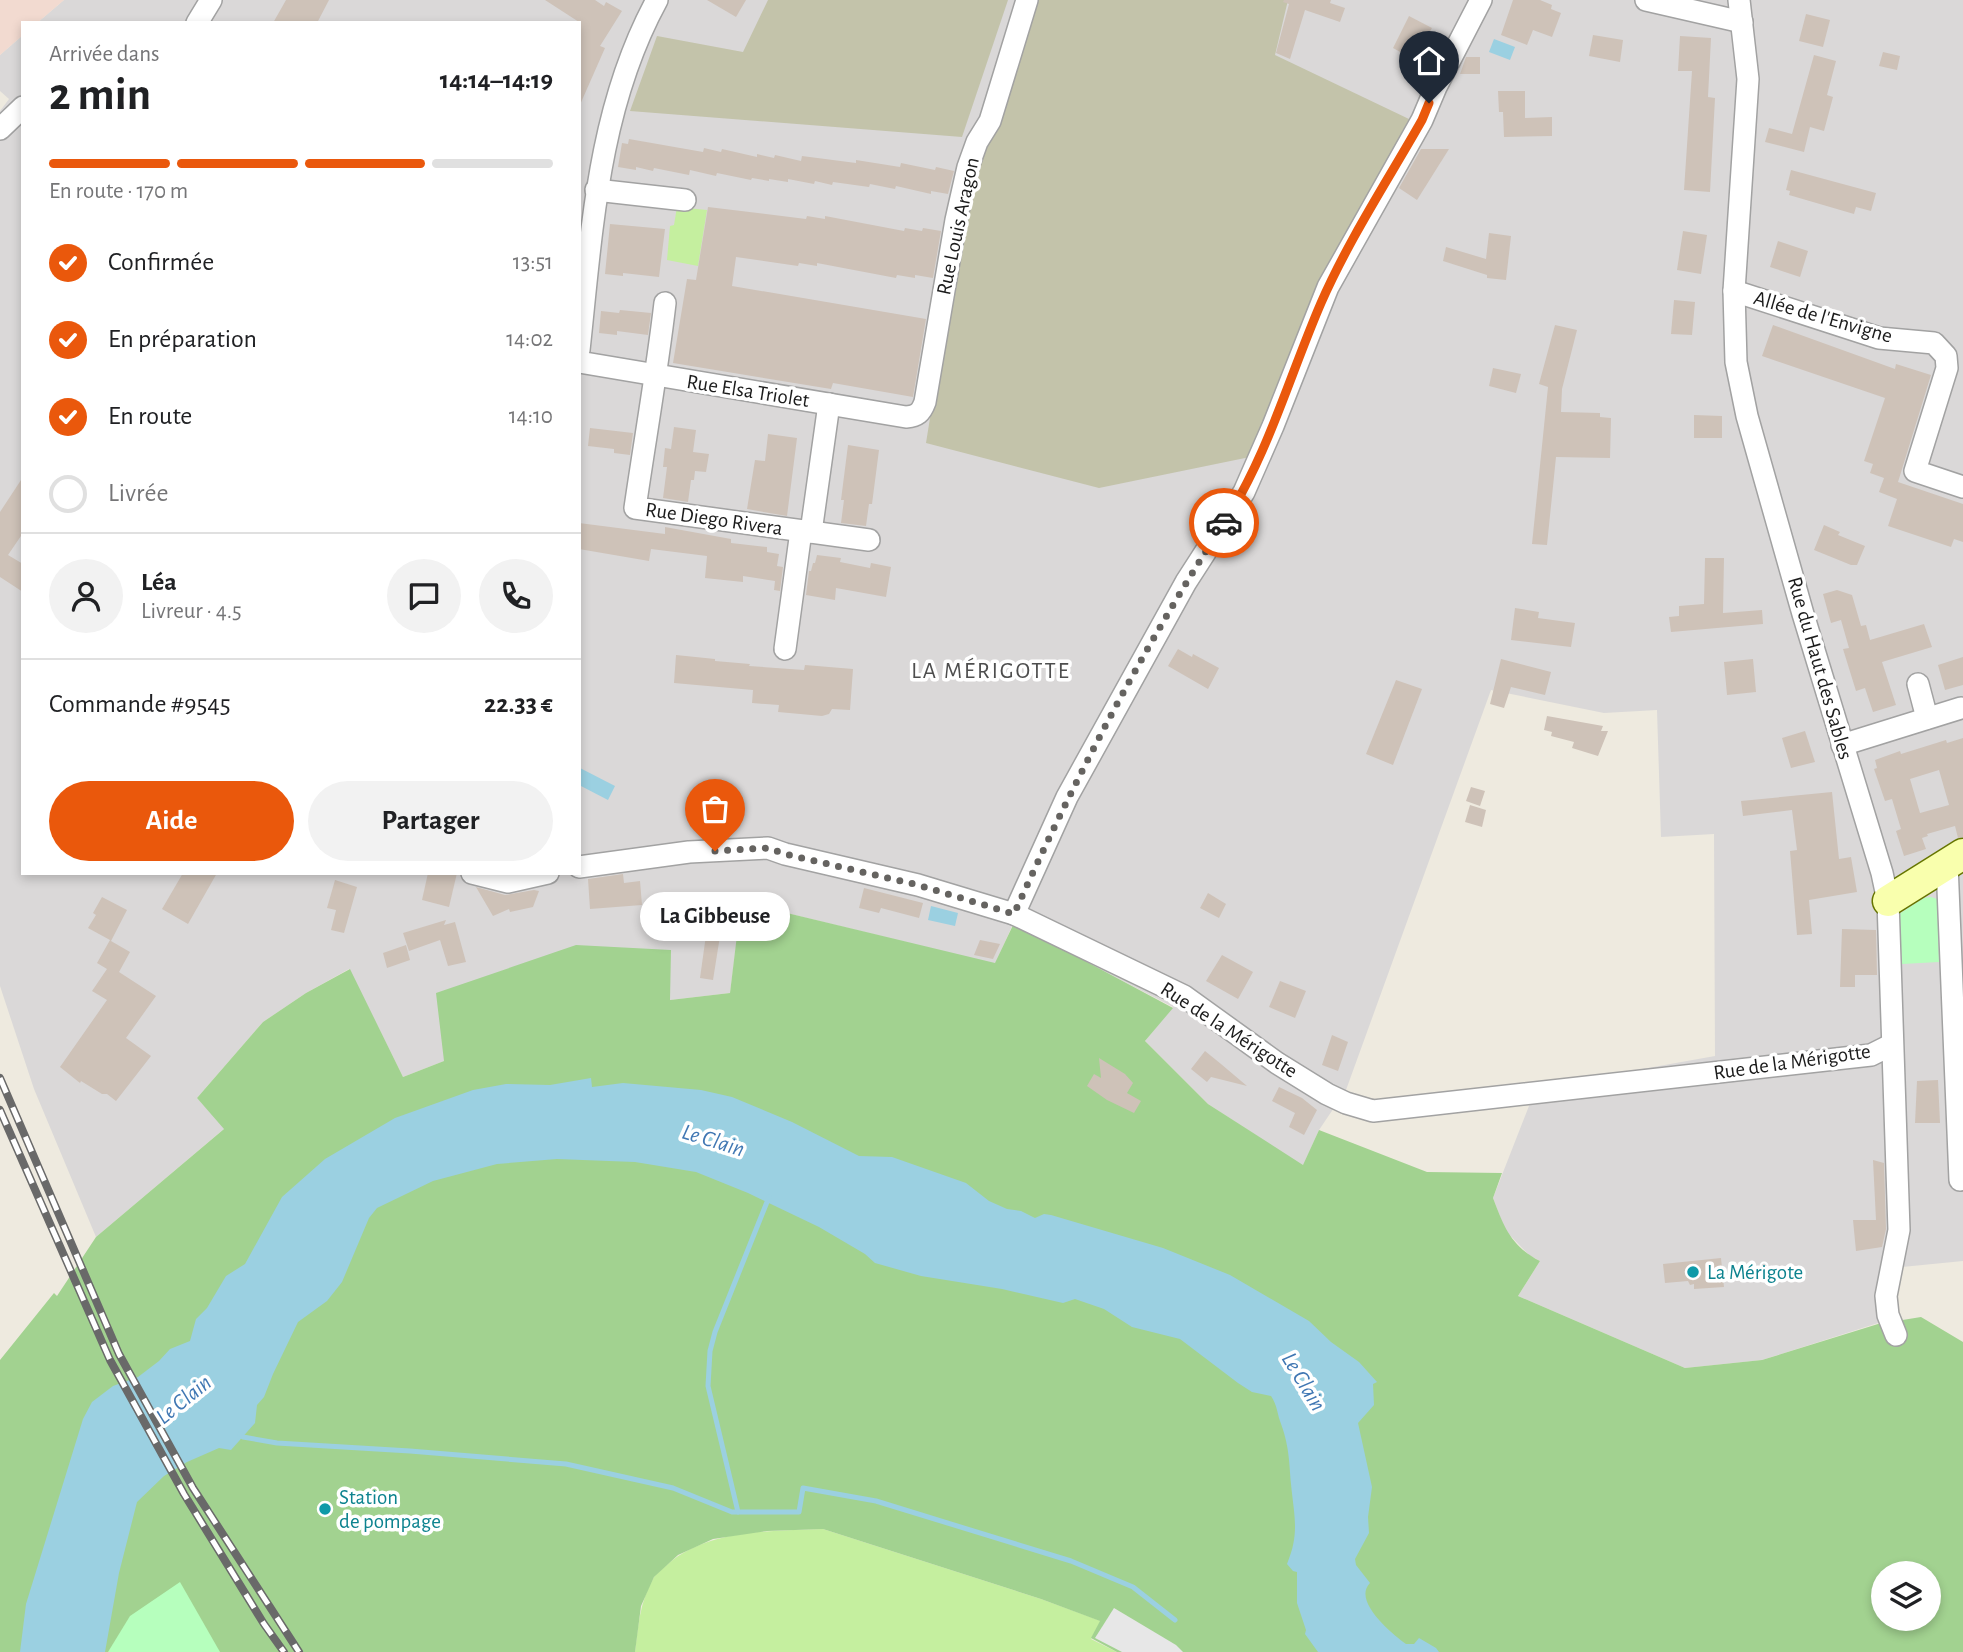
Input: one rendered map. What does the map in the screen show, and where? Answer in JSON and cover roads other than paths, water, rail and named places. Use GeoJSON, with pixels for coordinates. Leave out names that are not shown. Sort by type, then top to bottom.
{"type":"FeatureCollection","features":[{"type":"Feature","properties":{"kind":"street"},"geometry":{"type":"LineString","coordinates":[[198,21],[211,0]]}},
{"type":"Feature","properties":{"kind":"street","name":"Rue Louis Aragon"},"geometry":{"type":"LineString","coordinates":[[916,416],[923,410],[925,402],[956,220],[968,167],[977,142],[990,121],[1027,0]]}},
{"type":"Feature","properties":{"kind":"street"},"geometry":{"type":"LineString","coordinates":[[1014,914],[1067,797],[1186,582],[1244,492],[1328,287],[1422,120],[1480,0]]}},
{"type":"Feature","properties":{"kind":"street"},"geometry":{"type":"LineString","coordinates":[[1646,0],[1742,22]]}},
{"type":"Feature","properties":{"kind":"street","name":"Rue du Haut des Sables"},"geometry":{"type":"LineString","coordinates":[[1739,0],[1748,79],[1734,291],[1737,362],[1747,416],[1888,901],[1899,1230],[1886,1296],[1888,1315],[1896,1335]]}},
{"type":"Feature","properties":{"kind":"street"},"geometry":{"type":"LineString","coordinates":[[581,343],[594,295],[596,190],[608,127],[649,3]]}},
{"type":"Feature","properties":{"kind":"street"},"geometry":{"type":"LineString","coordinates":[[0,129],[21,109]]}},
{"type":"Feature","properties":{"kind":"street"},"geometry":{"type":"LineString","coordinates":[[596,190],[685,200]]}},
{"type":"Feature","properties":{"kind":"street","name":"Allée de l'Envigne"},"geometry":{"type":"LineString","coordinates":[[1734,291],[1879,338],[1934,343],[1946,356],[1947,368],[1915,471],[1963,487]]}},
{"type":"Feature","properties":{"kind":"street"},"geometry":{"type":"LineString","coordinates":[[657,375],[665,303]]}},
{"type":"Feature","properties":{"kind":"street","name":"Rue Elsa Triolet"},"geometry":{"type":"LineString","coordinates":[[581,362],[906,417],[916,416]]}},
{"type":"Feature","properties":{"kind":"street","name":"Rue Diego Rivera"},"geometry":{"type":"LineString","coordinates":[[657,375],[651,396],[635,508],[869,540]]}},
{"type":"Feature","properties":{"kind":"street","name":"Rue Diego Rivera"},"geometry":{"type":"LineString","coordinates":[[785,649],[829,404]]}},
{"type":"Feature","properties":{"kind":"street"},"geometry":{"type":"LineString","coordinates":[[1917,684],[1927,718]]}},
{"type":"Feature","properties":{"kind":"street"},"geometry":{"type":"LineString","coordinates":[[1842,745],[1961,708]]}},
{"type":"Feature","properties":{"kind":"street","name":"Rue de la Mérigotte"},"geometry":{"type":"LineString","coordinates":[[581,867],[689,852],[768,848],[918,885],[1014,914],[1184,996],[1277,1063],[1327,1094],[1373,1111],[1871,1055],[1891,1045]]}},
{"type":"Feature","properties":{"kind":"street"},"geometry":{"type":"LineString","coordinates":[[1888,901],[1955,859]]}},
{"type":"Feature","properties":{"kind":"street"},"geometry":{"type":"LineString","coordinates":[[1955,859],[1960,1180]]}},
{"type":"Feature","properties":{"kind":"street"},"geometry":{"type":"LineString","coordinates":[[480,875],[508,882],[539,875]]}},
{"type":"Feature","properties":{"kind":"water"},"geometry":{"type":"Polygon","coordinates":[[[1494,39],[1515,47],[1510,60],[1489,52],[1494,39]]]}},
{"type":"Feature","properties":{"kind":"water"},"geometry":{"type":"Polygon","coordinates":[[[581,769],[615,786],[608,800],[581,786],[581,769]]]}},
{"type":"Feature","properties":{"kind":"water"},"geometry":{"type":"Polygon","coordinates":[[[931,906],[958,913],[955,926],[928,920],[931,906]]]}},
{"type":"Feature","properties":{"kind":"water","name":"Le Clain"},"geometry":{"type":"Polygon","coordinates":[[[591,1078],[592,1087],[623,1083],[701,1090],[732,1097],[792,1122],[859,1156],[892,1157],[966,1183],[989,1201],[1007,1209],[1021,1211],[1035,1218],[1044,1214],[1051,1215],[1163,1248],[1230,1275],[1309,1321],[1331,1342],[1359,1362],[1377,1382],[1373,1384],[1374,1405],[1358,1423],[1372,1487],[1369,1533],[1355,1559],[1356,1565],[1370,1583],[1366,1590],[1366,1599],[1376,1616],[1406,1644],[1414,1644],[1419,1638],[1439,1652],[1318,1652],[1305,1634],[1297,1603],[1297,1572],[1287,1564],[1294,1543],[1294,1515],[1287,1445],[1275,1402],[1271,1396],[1252,1392],[1238,1383],[1180,1339],[1132,1327],[1104,1309],[1075,1299],[1063,1303],[1002,1289],[921,1276],[875,1263],[865,1254],[819,1227],[696,1172],[635,1162],[557,1159],[497,1164],[433,1181],[377,1208],[369,1218],[342,1282],[327,1301],[298,1322],[264,1397],[257,1405],[255,1423],[231,1450],[219,1448],[187,1462],[164,1476],[137,1502],[119,1573],[105,1652],[20,1652],[26,1604],[83,1419],[92,1402],[113,1386],[138,1377],[170,1349],[190,1341],[196,1319],[207,1308],[226,1276],[245,1264],[282,1197],[325,1159],[395,1118],[473,1090],[506,1084],[550,1085],[591,1078]]]}},
{"type":"Feature","properties":{"kind":"waterway"},"geometry":{"type":"LineString","coordinates":[[738,1512],[708,1386],[710,1351],[715,1332],[769,1197]]}},
{"type":"Feature","properties":{"kind":"waterway"},"geometry":{"type":"LineString","coordinates":[[240,1434],[243,1437],[277,1443],[566,1464],[673,1488],[732,1512],[799,1512],[803,1488],[876,1501],[1071,1561],[1133,1587],[1175,1620]]}},
{"type":"Feature","properties":{"kind":"railway"},"geometry":{"type":"LineString","coordinates":[[0,1078],[119,1354],[193,1488],[299,1652]]}},
{"type":"Feature","properties":{"kind":"railway"},"geometry":{"type":"LineString","coordinates":[[0,1110],[110,1360],[184,1494],[284,1652]]}},
{"type":"Feature","properties":{"kind":"place","name":"La Gibbeuse"},"geometry":{"type":"Point","coordinates":[715,851]}},
{"type":"Feature","properties":{"kind":"place","name":"La Mérigote"},"geometry":{"type":"Point","coordinates":[1693,1272]}},
{"type":"Feature","properties":{"kind":"place","name":"Station de pompage"},"geometry":{"type":"Point","coordinates":[325,1509]}},
{"type":"Feature","properties":{"kind":"district","name":"LA MÉRIGOTTE"},"geometry":{"type":"Point","coordinates":[991,671]}}]}
